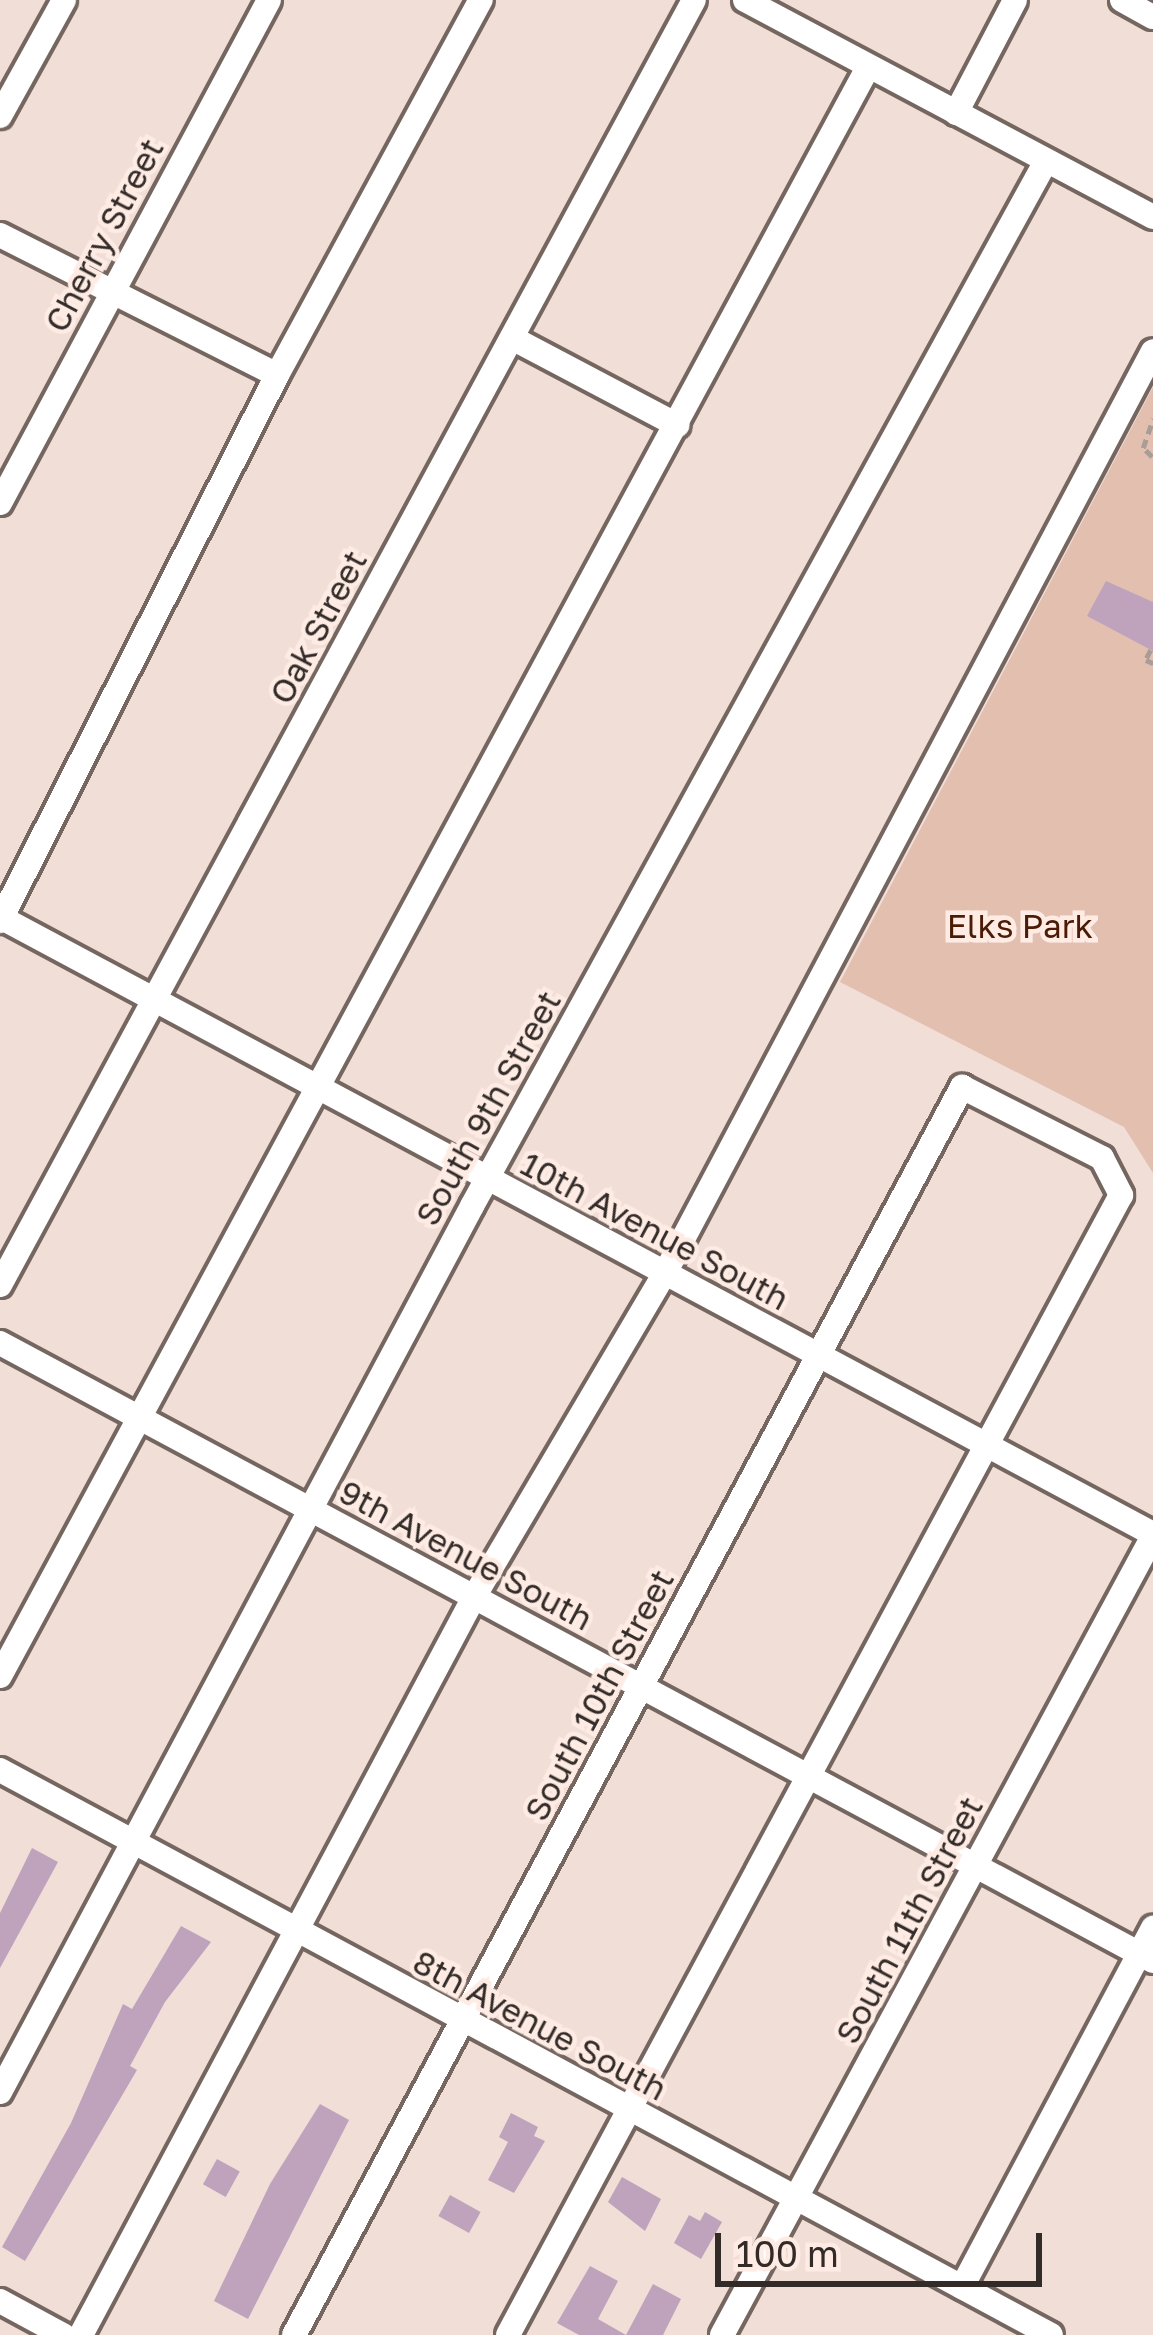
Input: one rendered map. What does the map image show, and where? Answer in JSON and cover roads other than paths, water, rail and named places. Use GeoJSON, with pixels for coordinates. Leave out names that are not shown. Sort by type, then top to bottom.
{"type":"FeatureCollection","features":[{"type":"Feature","properties":{"kind":"street"},"geometry":{"type":"LineString","coordinates":[[0,116],[64,0]]}},
{"type":"Feature","properties":{"kind":"street","name":"Cherry Street"},"geometry":{"type":"LineString","coordinates":[[0,503],[269,0]]}},
{"type":"Feature","properties":{"kind":"street"},"geometry":{"type":"LineString","coordinates":[[1,918],[277,375],[481,0]]}},
{"type":"Feature","properties":{"kind":"street","name":"Oak Street"},"geometry":{"type":"LineString","coordinates":[[0,1285],[694,0]]}},
{"type":"Feature","properties":{"kind":"street"},"geometry":{"type":"LineString","coordinates":[[745,0],[1153,217]]}},
{"type":"Feature","properties":{"kind":"street"},"geometry":{"type":"LineString","coordinates":[[956,113],[1015,0]]}},
{"type":"Feature","properties":{"kind":"street"},"geometry":{"type":"LineString","coordinates":[[1122,0],[1153,17]]}},
{"type":"Feature","properties":{"kind":"street"},"geometry":{"type":"LineString","coordinates":[[0,1676],[868,67]]}},
{"type":"Feature","properties":{"kind":"street","name":"South 9th Street"},"geometry":{"type":"LineString","coordinates":[[0,2092],[487,1178],[1046,160]]}},
{"type":"Feature","properties":{"kind":"street"},"geometry":{"type":"LineString","coordinates":[[0,235],[277,375]]}},
{"type":"Feature","properties":{"kind":"street"},"geometry":{"type":"LineString","coordinates":[[512,338],[676,425]]}},
{"type":"Feature","properties":{"kind":"street"},"geometry":{"type":"LineString","coordinates":[[80,2335],[474,1597],[664,1275],[1153,351]]}},
{"type":"Feature","properties":{"kind":"street","name":"10th Avenue South"},"geometry":{"type":"LineString","coordinates":[[1,918],[1153,1535]]}},
{"type":"Feature","properties":{"kind":"street","name":"South 10th Street"},"geometry":{"type":"LineString","coordinates":[[294,2335],[962,1087],[1102,1158],[1121,1195],[984,1444]]}},
{"type":"Feature","properties":{"kind":"street","name":"9th Avenue South"},"geometry":{"type":"LineString","coordinates":[[0,1343],[1146,1958]]}},
{"type":"Feature","properties":{"kind":"street"},"geometry":{"type":"LineString","coordinates":[[508,2335],[984,1444]]}},
{"type":"Feature","properties":{"kind":"street","name":"South 11th Street"},"geometry":{"type":"LineString","coordinates":[[722,2335],[1153,1535]]}},
{"type":"Feature","properties":{"kind":"street","name":"8th Avenue South"},"geometry":{"type":"LineString","coordinates":[[0,1770],[1051,2335]]}},
{"type":"Feature","properties":{"kind":"street"},"geometry":{"type":"LineString","coordinates":[[962,2287],[1146,1958],[1153,1928]]}},
{"type":"Feature","properties":{"kind":"street"},"geometry":{"type":"LineString","coordinates":[[0,2301],[63,2335]]}},
{"type":"Feature","properties":{"kind":"park label","name":"Elks Park"},"geometry":{"type":"Point","coordinates":[1020,926]}}]}
